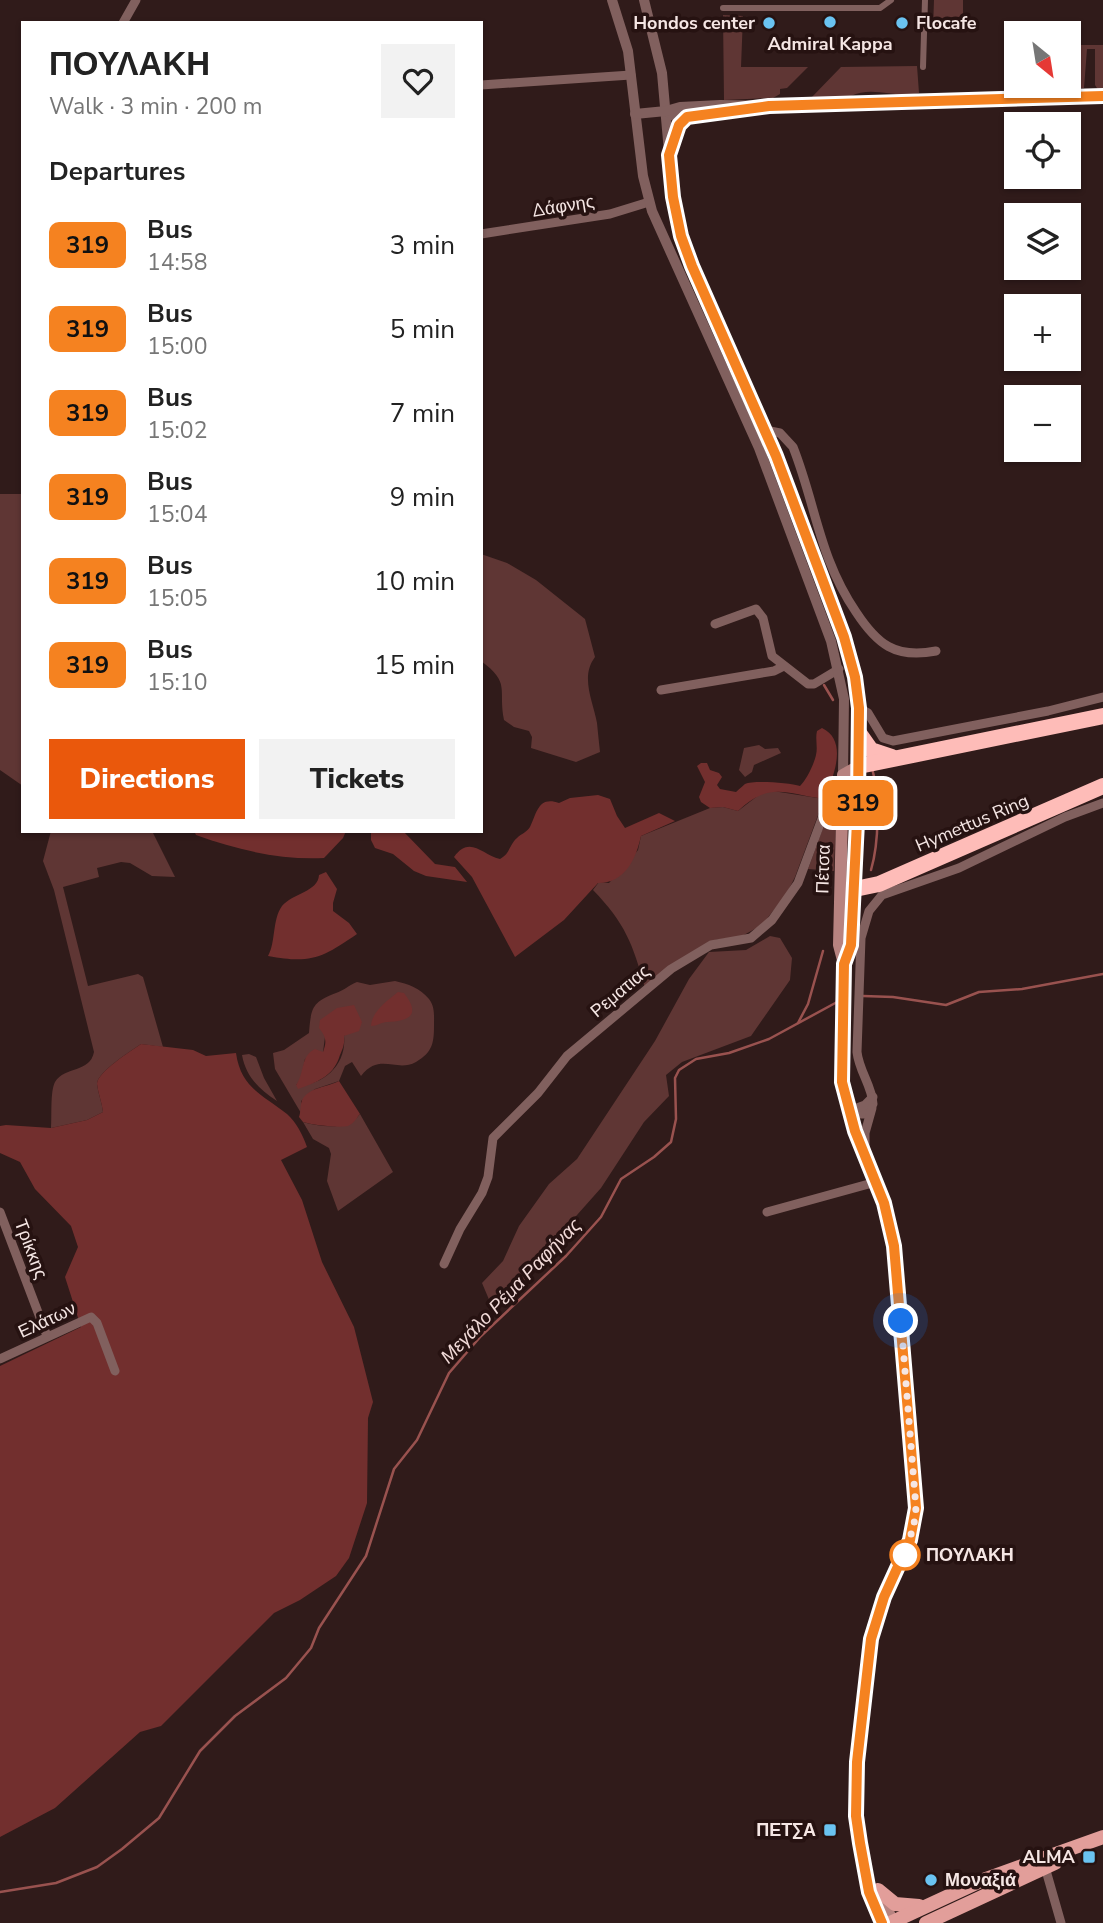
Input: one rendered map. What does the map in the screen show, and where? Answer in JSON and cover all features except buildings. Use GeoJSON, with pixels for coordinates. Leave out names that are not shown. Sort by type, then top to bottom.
{"type":"FeatureCollection","features":[{"type":"Feature","properties":{"kind":"highway"},"geometry":{"type":"LineString","coordinates":[[859,766],[1103,716]]}},
{"type":"Feature","properties":{"kind":"highway"},"geometry":{"type":"LineString","coordinates":[[859,733],[866,745],[876,754],[894,758]]}},
{"type":"Feature","properties":{"kind":"highway","name":"Hymettus Ring"},"geometry":{"type":"LineString","coordinates":[[847,889],[879,884],[1103,786]]}},
{"type":"Feature","properties":{"kind":"main road"},"geometry":{"type":"LineString","coordinates":[[843,775],[859,766]]}},
{"type":"Feature","properties":{"kind":"main road","name":"Πέτσα"},"geometry":{"type":"LineString","coordinates":[[847,889],[857,825],[859,766]]}},
{"type":"Feature","properties":{"kind":"main road","name":"Πέτσα"},"geometry":{"type":"LineString","coordinates":[[843,775],[851,945],[844,964],[842,1082],[849,1111],[890,1224],[894,1246],[916,1508],[910,1540],[884,1597],[871,1639],[855,1789],[860,1843],[866,1870]]}},
{"type":"Feature","properties":{"kind":"main road"},"geometry":{"type":"LineString","coordinates":[[889,1923],[983,1880],[1103,1837]]}},
{"type":"Feature","properties":{"kind":"main road"},"geometry":{"type":"LineString","coordinates":[[926,1923],[1045,1867],[1103,1847]]}},
{"type":"Feature","properties":{"kind":"main road"},"geometry":{"type":"LineString","coordinates":[[866,1870],[878,1890],[889,1923]]}},
{"type":"Feature","properties":{"kind":"main road"},"geometry":{"type":"LineString","coordinates":[[866,1870],[869,1892],[889,1923]]}},
{"type":"Feature","properties":{"kind":"main road"},"geometry":{"type":"LineString","coordinates":[[878,1890],[888,1900],[900,1905],[917,1906],[930,1903]]}},
{"type":"Feature","properties":{"kind":"street"},"geometry":{"type":"LineString","coordinates":[[124,21],[136,0]]}},
{"type":"Feature","properties":{"kind":"street"},"geometry":{"type":"LineString","coordinates":[[612,0],[628,51],[643,176],[649,202],[764,460],[831,641],[839,669],[845,714],[843,775]]}},
{"type":"Feature","properties":{"kind":"street"},"geometry":{"type":"LineString","coordinates":[[644,0],[660,58],[674,204],[686,251],[765,430],[844,637],[855,677],[859,708],[859,766]]}},
{"type":"Feature","properties":{"kind":"street"},"geometry":{"type":"LineString","coordinates":[[860,8],[865,0]]}},
{"type":"Feature","properties":{"kind":"street"},"geometry":{"type":"LineString","coordinates":[[723,8],[740,4],[880,9],[891,0]]}},
{"type":"Feature","properties":{"kind":"street"},"geometry":{"type":"LineString","coordinates":[[923,67],[925,0]]}},
{"type":"Feature","properties":{"kind":"street"},"geometry":{"type":"LineString","coordinates":[[483,85],[631,75]]}},
{"type":"Feature","properties":{"kind":"street"},"geometry":{"type":"LineString","coordinates":[[635,114],[690,106],[741,104],[769,106],[1103,96]]}},
{"type":"Feature","properties":{"kind":"street"},"geometry":{"type":"LineString","coordinates":[[666,111],[676,117],[687,117],[769,106]]}},
{"type":"Feature","properties":{"kind":"street"},"geometry":{"type":"LineString","coordinates":[[669,155],[679,125],[687,117]]}},
{"type":"Feature","properties":{"kind":"street","name":"Δάφνης"},"geometry":{"type":"LineString","coordinates":[[483,234],[610,214],[649,202]]}},
{"type":"Feature","properties":{"kind":"street"},"geometry":{"type":"LineString","coordinates":[[765,430],[780,433],[793,447],[831,569],[866,628],[890,648],[911,653],[936,651]]}},
{"type":"Feature","properties":{"kind":"street"},"geometry":{"type":"LineString","coordinates":[[715,624],[752,609],[759,611],[772,656],[810,685],[839,669]]}},
{"type":"Feature","properties":{"kind":"street"},"geometry":{"type":"LineString","coordinates":[[662,690],[774,671],[784,666]]}},
{"type":"Feature","properties":{"kind":"street"},"geometry":{"type":"LineString","coordinates":[[859,708],[868,713],[883,738],[893,741],[1103,698]]}},
{"type":"Feature","properties":{"kind":"street","name":"Ρεματιας"},"geometry":{"type":"LineString","coordinates":[[444,1264],[456,1237],[482,1193],[488,1177],[493,1138],[538,1093],[566,1056],[671,969],[711,945],[751,937],[772,920],[798,883],[833,789],[843,775]]}},
{"type":"Feature","properties":{"kind":"street"},"geometry":{"type":"LineString","coordinates":[[866,1158],[865,1133],[873,1101],[857,1052],[859,967],[864,923],[869,911],[882,895],[959,868],[1065,817],[1103,803]]}},
{"type":"Feature","properties":{"kind":"street"},"geometry":{"type":"LineString","coordinates":[[849,1111],[873,1101]]}},
{"type":"Feature","properties":{"kind":"street"},"geometry":{"type":"LineString","coordinates":[[768,1212],[876,1182]]}},
{"type":"Feature","properties":{"kind":"street","name":"Τρίκκης"},"geometry":{"type":"LineString","coordinates":[[0,1212],[47,1336]]}},
{"type":"Feature","properties":{"kind":"street","name":"Ελάτων"},"geometry":{"type":"LineString","coordinates":[[0,1359],[86,1318],[95,1319],[115,1371]]}},
{"type":"Feature","properties":{"kind":"street"},"geometry":{"type":"LineString","coordinates":[[1045,1867],[1061,1923]]}},
{"type":"Feature","properties":{"kind":"shaded area"},"geometry":{"type":"Polygon","coordinates":[[[934,0],[963,0],[963,29],[933,29],[934,0]]]}},
{"type":"Feature","properties":{"kind":"shaded area"},"geometry":{"type":"Polygon","coordinates":[[[723,15],[743,16],[741,67],[808,67],[773,98],[724,100],[723,15]]]}},
{"type":"Feature","properties":{"kind":"shaded area"},"geometry":{"type":"Polygon","coordinates":[[[1082,45],[1103,45],[1103,88],[1097,88],[1095,85],[1095,49],[1087,49],[1084,88],[1082,45]]]}},
{"type":"Feature","properties":{"kind":"shaded area"},"geometry":{"type":"Polygon","coordinates":[[[917,66],[919,93],[867,92],[851,96],[811,98],[841,67],[917,66]]]}},
{"type":"Feature","properties":{"kind":"shaded area"},"geometry":{"type":"Polygon","coordinates":[[[0,494],[21,494],[21,785],[0,770],[0,494]]]}},
{"type":"Feature","properties":{"kind":"shaded area"},"geometry":{"type":"Polygon","coordinates":[[[483,555],[507,563],[536,580],[585,619],[595,657],[588,673],[588,681],[600,752],[576,762],[531,748],[532,737],[529,731],[514,727],[504,720],[502,687],[483,663],[483,555]]]}},
{"type":"Feature","properties":{"kind":"shaded area"},"geometry":{"type":"Polygon","coordinates":[[[822,728],[830,734],[837,751],[834,771],[824,799],[769,793],[759,796],[738,811],[723,807],[710,808],[701,802],[699,797],[705,782],[697,766],[701,763],[707,763],[710,770],[722,777],[717,785],[720,789],[736,792],[745,784],[756,782],[800,786],[814,763],[817,731],[822,728]]]}},
{"type":"Feature","properties":{"kind":"shaded area"},"geometry":{"type":"Polygon","coordinates":[[[759,745],[765,749],[778,748],[781,753],[754,765],[752,772],[745,777],[739,770],[744,748],[759,745]]]}},
{"type":"Feature","properties":{"kind":"shaded area"},"geometry":{"type":"Polygon","coordinates":[[[837,790],[834,871],[808,869],[837,790]]]}},
{"type":"Feature","properties":{"kind":"shaded area"},"geometry":{"type":"Polygon","coordinates":[[[773,791],[824,799],[787,893],[762,925],[742,936],[715,940],[645,988],[626,935],[613,913],[593,890],[599,882],[609,883],[638,850],[641,836],[710,808],[723,807],[738,811],[760,794],[773,791]]]}},
{"type":"Feature","properties":{"kind":"shaded area"},"geometry":{"type":"Polygon","coordinates":[[[598,795],[610,799],[625,828],[659,813],[675,821],[641,836],[632,861],[622,874],[607,882],[598,883],[564,920],[515,957],[472,877],[454,857],[465,847],[471,847],[500,859],[528,829],[542,804],[598,795]]]}},
{"type":"Feature","properties":{"kind":"shaded area"},"geometry":{"type":"Polygon","coordinates":[[[50,833],[153,833],[175,877],[152,876],[130,863],[121,862],[97,868],[99,877],[63,887],[88,986],[138,974],[143,977],[163,1047],[141,1044],[102,1074],[97,1084],[103,1112],[87,1120],[51,1128],[55,1082],[59,1077],[83,1067],[92,1059],[94,1052],[54,890],[43,861],[50,833]]]}},
{"type":"Feature","properties":{"kind":"shaded area"},"geometry":{"type":"Polygon","coordinates":[[[195,833],[345,833],[324,858],[275,856],[195,833]]]}},
{"type":"Feature","properties":{"kind":"shaded area"},"geometry":{"type":"Polygon","coordinates":[[[371,833],[405,833],[435,864],[455,867],[467,882],[426,876],[414,871],[393,854],[375,848],[371,833]]]}},
{"type":"Feature","properties":{"kind":"shaded area"},"geometry":{"type":"Polygon","coordinates":[[[326,872],[337,889],[333,911],[349,923],[357,934],[316,957],[295,959],[268,956],[282,906],[310,889],[318,881],[319,875],[326,872]]]}},
{"type":"Feature","properties":{"kind":"shaded area"},"geometry":{"type":"Polygon","coordinates":[[[770,936],[780,938],[792,958],[790,980],[751,1036],[682,1062],[666,1075],[669,1096],[644,1122],[601,1188],[569,1224],[551,1256],[493,1309],[482,1283],[503,1261],[519,1226],[549,1184],[577,1159],[655,1041],[689,979],[709,952],[746,950],[770,936]]]}},
{"type":"Feature","properties":{"kind":"shaded area"},"geometry":{"type":"Polygon","coordinates":[[[395,981],[414,987],[429,999],[433,1008],[434,1037],[429,1050],[422,1058],[409,1065],[375,1065],[361,1076],[352,1062],[345,1066],[339,1081],[315,1089],[301,1101],[301,1113],[275,1069],[273,1053],[284,1050],[309,1033],[312,1012],[317,1003],[357,982],[370,985],[395,981]],[[362,1022],[325,1037],[323,1052],[305,1059],[301,1079],[296,1085],[316,1082],[332,1071],[342,1056],[344,1036],[362,1022]]]}},
{"type":"Feature","properties":{"kind":"shaded area"},"geometry":{"type":"Polygon","coordinates":[[[398,992],[404,993],[409,1001],[412,1007],[410,1015],[402,1020],[371,1026],[377,1011],[398,992]]]}},
{"type":"Feature","properties":{"kind":"shaded area"},"geometry":{"type":"Polygon","coordinates":[[[354,1005],[362,1022],[359,1031],[344,1036],[339,1058],[328,1074],[298,1089],[296,1085],[307,1056],[315,1049],[323,1052],[325,1039],[319,1028],[320,1020],[337,1008],[354,1005]]]}},
{"type":"Feature","properties":{"kind":"shaded area"},"geometry":{"type":"Polygon","coordinates":[[[141,1044],[193,1050],[206,1056],[236,1053],[248,1082],[287,1114],[301,1133],[307,1147],[281,1160],[302,1200],[322,1262],[354,1327],[373,1402],[368,1418],[367,1503],[349,1558],[336,1576],[300,1600],[274,1613],[161,1726],[140,1732],[55,1808],[0,1837],[0,1366],[81,1327],[65,1277],[78,1247],[71,1226],[35,1189],[20,1162],[0,1153],[0,1126],[51,1128],[87,1120],[103,1112],[98,1079],[115,1062],[141,1044]]]}},
{"type":"Feature","properties":{"kind":"shaded area"},"geometry":{"type":"Polygon","coordinates":[[[242,1055],[256,1057],[277,1101],[250,1076],[242,1055]]]}},
{"type":"Feature","properties":{"kind":"shaded area"},"geometry":{"type":"Polygon","coordinates":[[[339,1081],[360,1114],[354,1121],[348,1126],[338,1127],[303,1122],[299,1117],[301,1102],[305,1096],[339,1081]]]}},
{"type":"Feature","properties":{"kind":"shaded area"},"geometry":{"type":"Polygon","coordinates":[[[360,1114],[393,1172],[338,1211],[327,1181],[331,1154],[329,1148],[313,1139],[303,1122],[326,1126],[341,1125],[349,1123],[360,1114]]]}},
{"type":"Feature","properties":{"kind":"waterway"},"geometry":{"type":"LineString","coordinates":[[824,685],[833,700]]}},
{"type":"Feature","properties":{"kind":"waterway"},"geometry":{"type":"LineString","coordinates":[[871,870],[876,847],[877,819],[872,768]]}},
{"type":"Feature","properties":{"kind":"waterway"},"geometry":{"type":"LineString","coordinates":[[798,1023],[808,1004],[823,951]]}},
{"type":"Feature","properties":{"kind":"waterway","name":"Μεγάλο Ρέμα Ραφήνας"},"geometry":{"type":"LineString","coordinates":[[863,996],[893,997],[946,1005],[979,992],[1022,989],[1103,974]]}},
{"type":"Feature","properties":{"kind":"waterway","name":"Μεγάλο Ρέμα Ραφήνας"},"geometry":{"type":"LineString","coordinates":[[0,1892],[56,1883],[97,1867],[122,1849],[159,1818],[200,1751],[235,1716],[286,1678],[311,1648],[319,1628],[366,1556],[394,1469],[417,1440],[449,1373],[481,1336],[566,1256],[601,1217],[621,1179],[671,1142],[676,1119],[675,1078],[679,1070],[696,1059],[729,1053],[769,1039],[839,1001]]}},
{"type":"Feature","properties":{"kind":"bus line","name":"319"},"geometry":{"type":"LineString","coordinates":[[882,1923],[869,1892],[860,1843],[855,1789],[857,1762],[871,1639],[884,1597],[910,1540],[916,1508],[894,1246],[884,1203],[855,1131],[842,1082],[844,964],[851,945],[855,876],[859,766],[858,697],[844,637],[772,443],[686,251],[674,204],[669,155],[679,125],[687,117],[769,106],[1103,96]]}},
{"type":"Feature","properties":{"kind":"place","name":"Admiral Kappa"},"geometry":{"type":"Point","coordinates":[830,22]}},
{"type":"Feature","properties":{"kind":"place","name":"Hondos center"},"geometry":{"type":"Point","coordinates":[769,23]}},
{"type":"Feature","properties":{"kind":"place","name":"Flocafe"},"geometry":{"type":"Point","coordinates":[902,23]}},
{"type":"Feature","properties":{"kind":"place","name":"ΠΟΥΛΑΚΗ"},"geometry":{"type":"Point","coordinates":[905,1555]}},
{"type":"Feature","properties":{"kind":"place","name":"ΠΕΤΣΑ"},"geometry":{"type":"Point","coordinates":[830,1830]}},
{"type":"Feature","properties":{"kind":"place","name":"ALMA"},"geometry":{"type":"Point","coordinates":[1089,1857]}},
{"type":"Feature","properties":{"kind":"place","name":"Μοναξιά"},"geometry":{"type":"Point","coordinates":[931,1880]}},
{"type":"Feature","properties":{"kind":"route"},"geometry":{"type":"LineString","coordinates":[[901,1321],[916,1508],[905,1555]]}}]}
